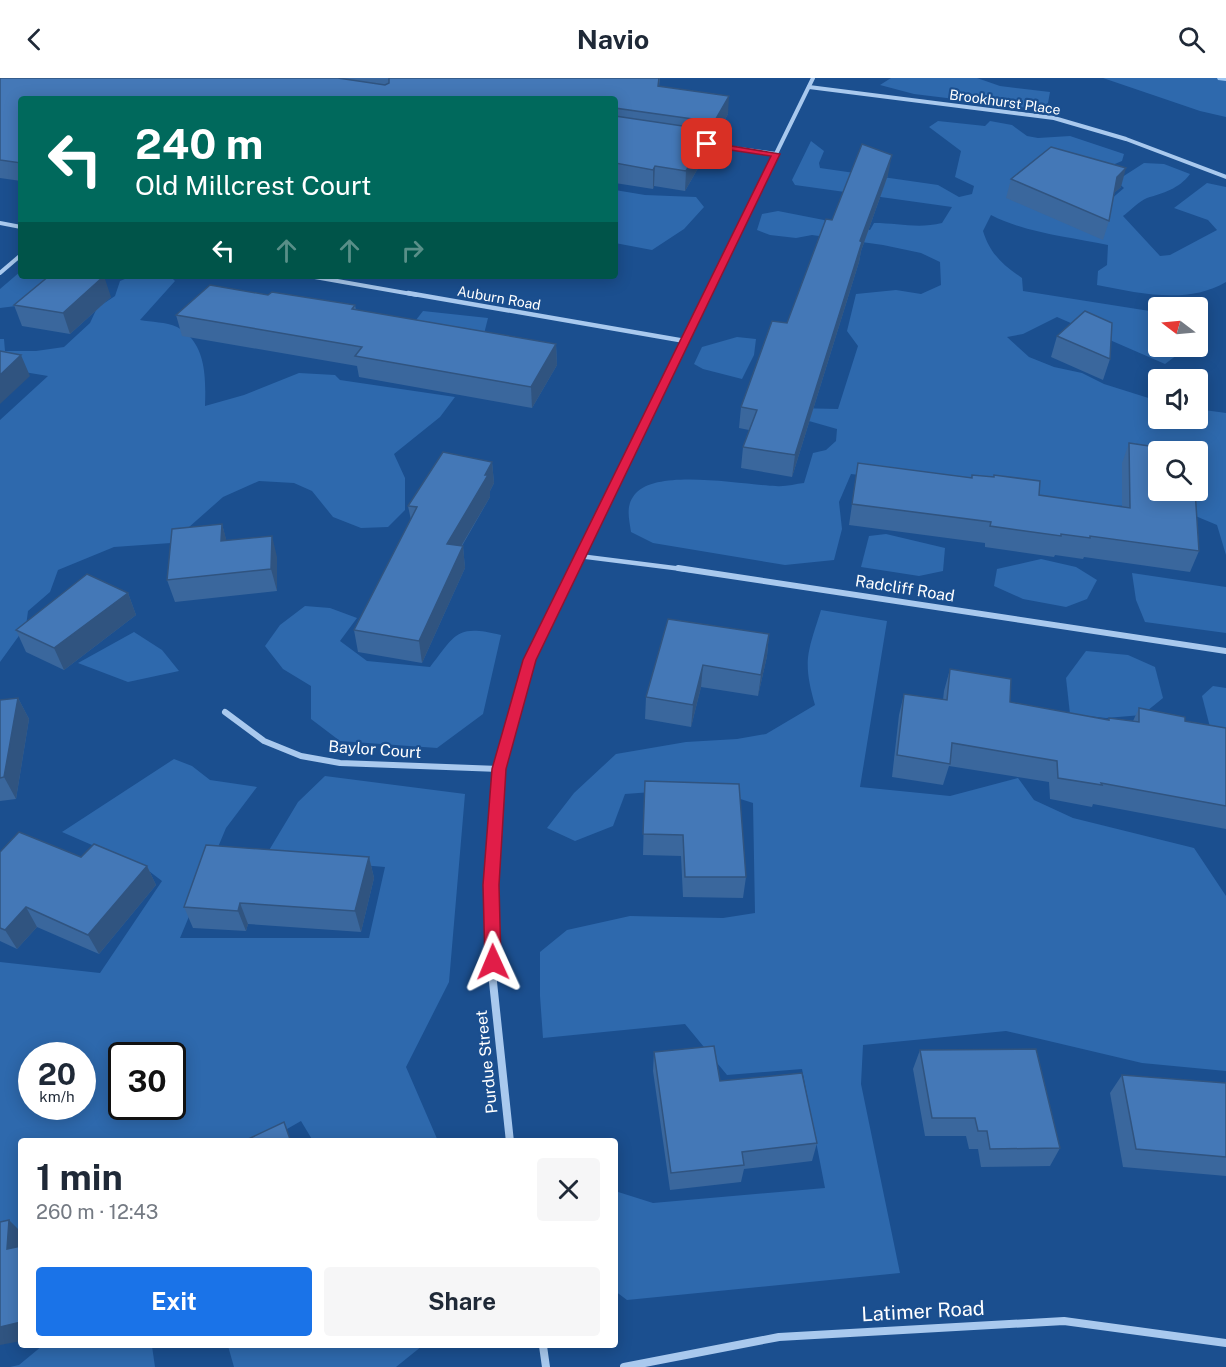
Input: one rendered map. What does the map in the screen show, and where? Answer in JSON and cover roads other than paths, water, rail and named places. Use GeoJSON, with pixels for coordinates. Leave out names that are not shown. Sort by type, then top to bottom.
{"type":"FeatureCollection","features":[{"type":"Feature","properties":{"kind":"street","name":"Purdue Street"},"geometry":{"type":"LineString","coordinates":[[510,1138],[493,982],[491,885],[499,769],[529,660],[813,78]]}},
{"type":"Feature","properties":{"kind":"street","name":"Brookhurst Place"},"geometry":{"type":"LineString","coordinates":[[809,87],[1054,118],[1126,139],[1226,177]]}},
{"type":"Feature","properties":{"kind":"street"},"geometry":{"type":"LineString","coordinates":[[695,143],[776,154]]}},
{"type":"Feature","properties":{"kind":"street"},"geometry":{"type":"LineString","coordinates":[[0,223],[18,226]]}},
{"type":"Feature","properties":{"kind":"street"},"geometry":{"type":"LineString","coordinates":[[0,273],[18,258]]}},
{"type":"Feature","properties":{"kind":"street","name":"Auburn Road"},"geometry":{"type":"LineString","coordinates":[[326,279],[685,341]]}},
{"type":"Feature","properties":{"kind":"street","name":"Radcliff Road"},"geometry":{"type":"LineString","coordinates":[[579,556],[723,574],[1226,651]]}},
{"type":"Feature","properties":{"kind":"street","name":"Baylor Court"},"geometry":{"type":"LineString","coordinates":[[225,712],[264,741],[301,756],[340,763],[499,769]]}},
{"type":"Feature","properties":{"kind":"street","name":"Latimer Road"},"geometry":{"type":"LineString","coordinates":[[624,1367],[779,1337],[1064,1322],[1226,1343]]}},
{"type":"Feature","properties":{"kind":"street"},"geometry":{"type":"LineString","coordinates":[[543,1348],[546,1367]]}},
{"type":"Feature","properties":{"kind":"waterway"},"geometry":{"type":"LineString","coordinates":[[1221,78],[1226,79]]}}]}
